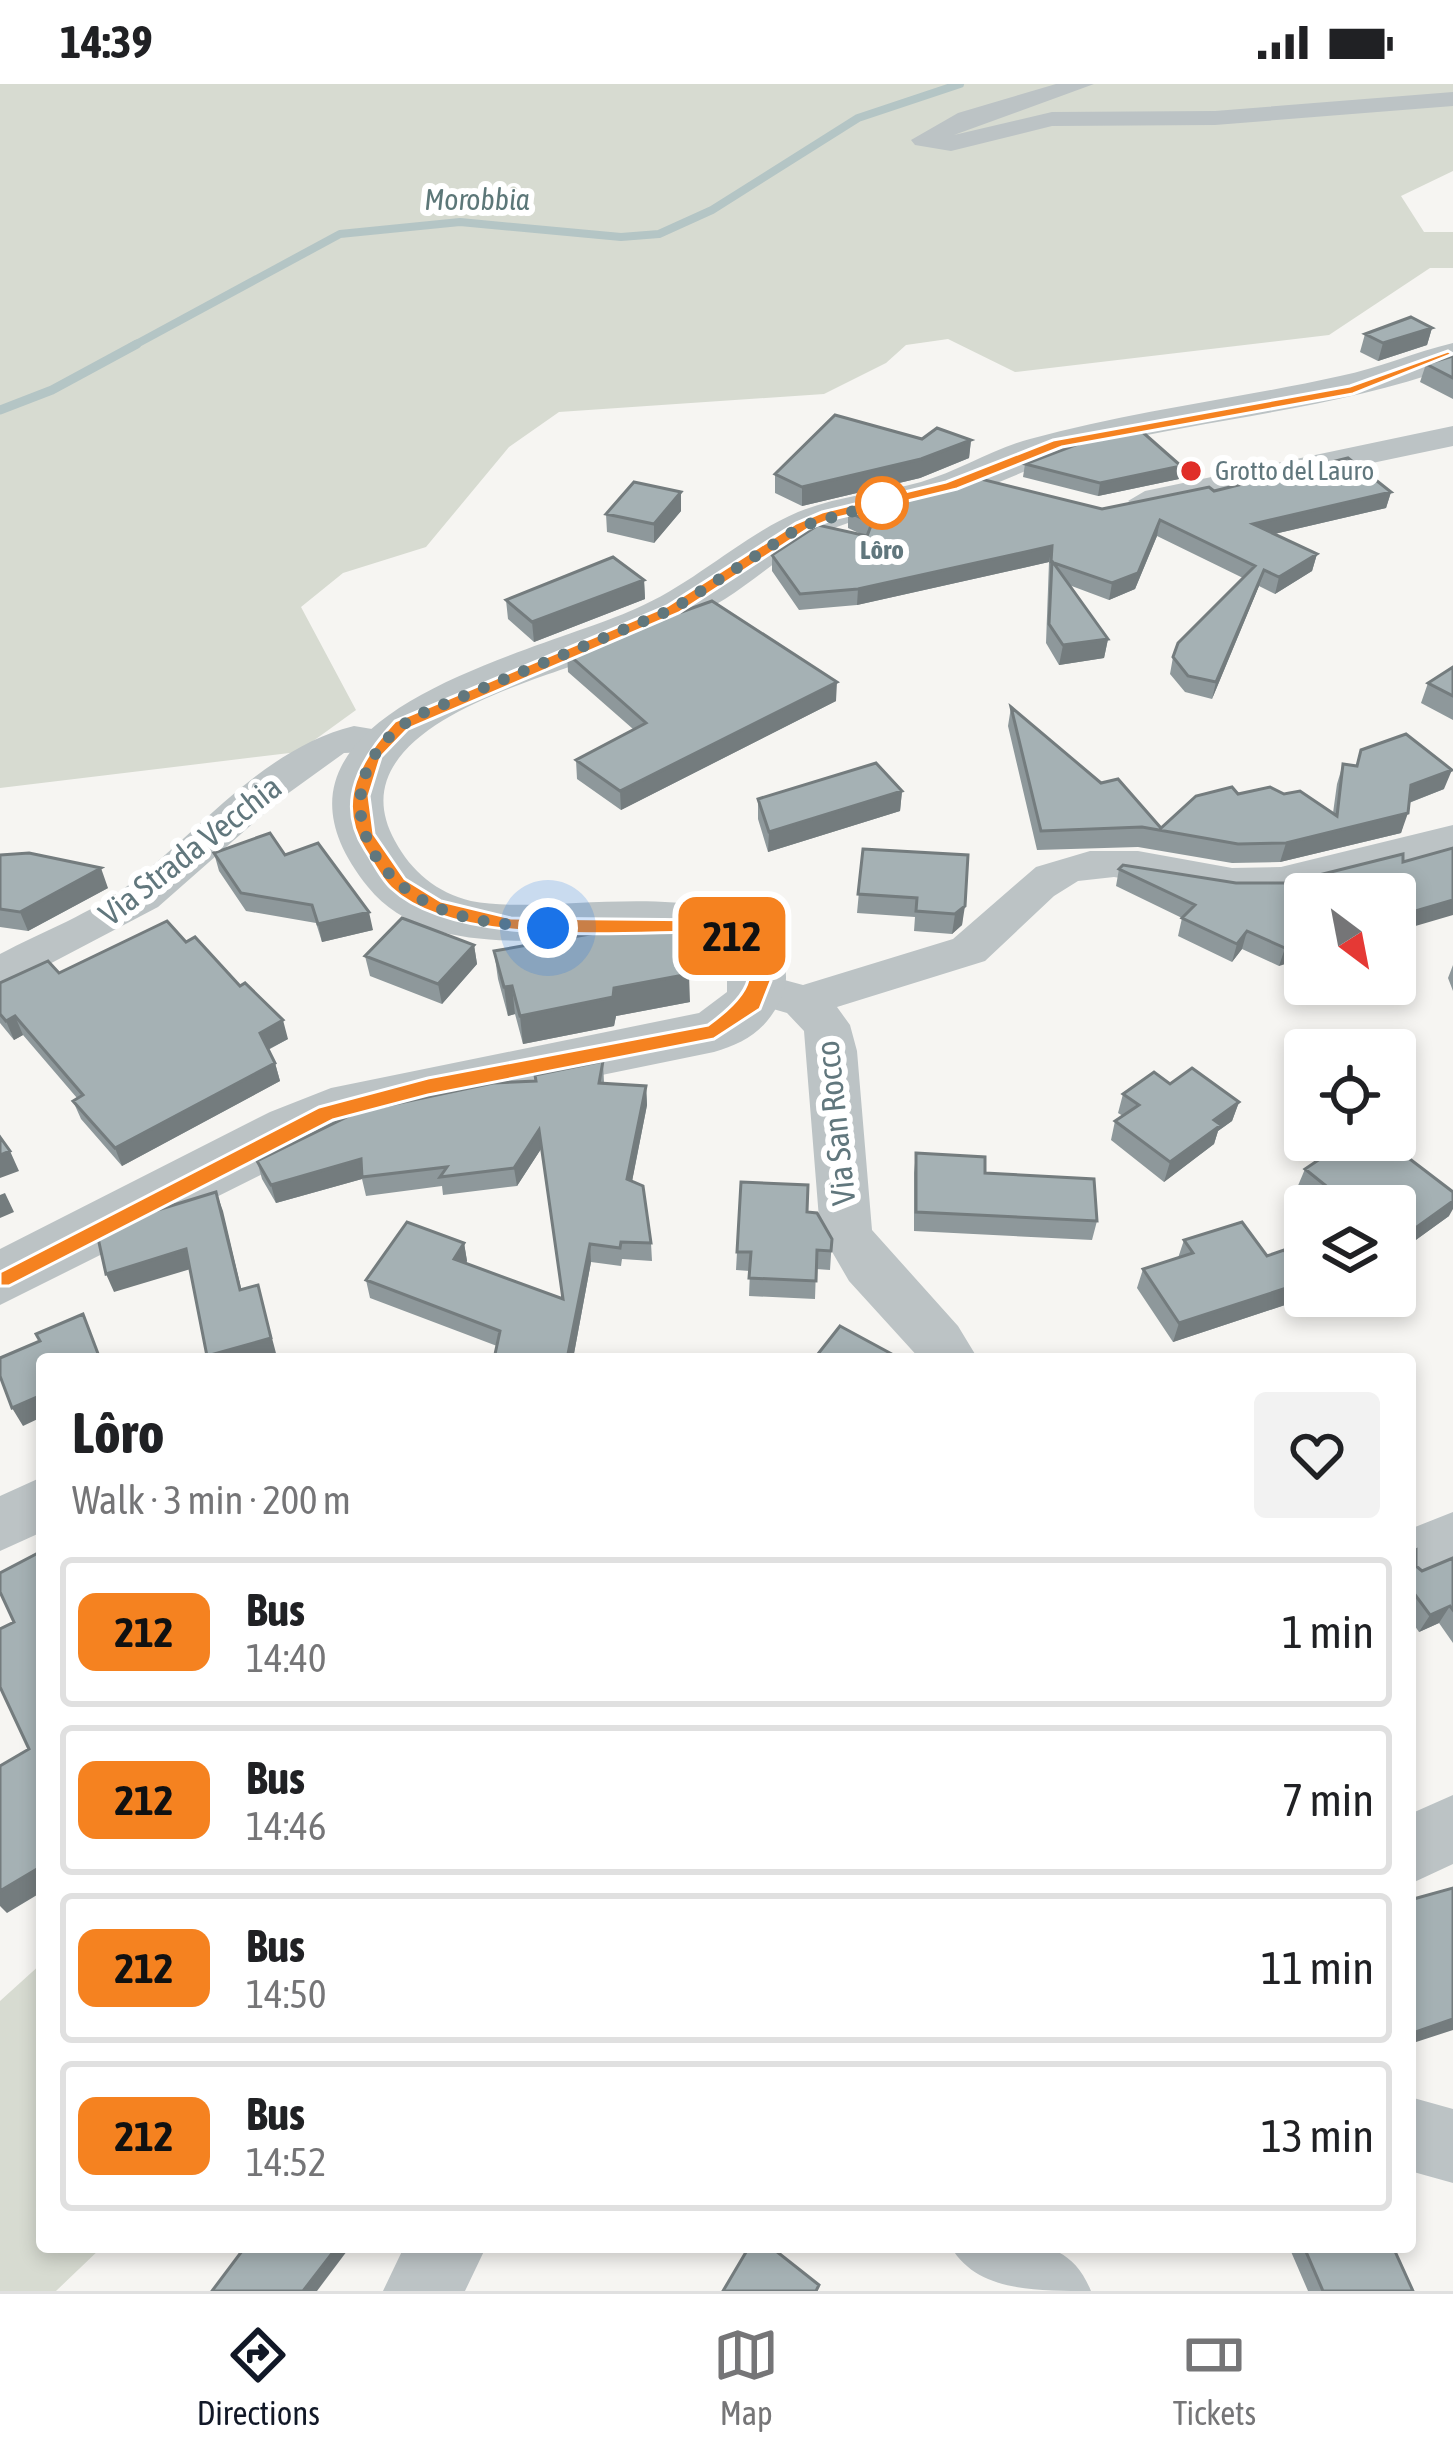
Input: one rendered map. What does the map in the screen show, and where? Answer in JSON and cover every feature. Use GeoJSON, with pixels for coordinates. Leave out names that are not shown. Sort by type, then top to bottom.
{"type":"FeatureCollection","features":[{"type":"Feature","properties":{"kind":"street"},"geometry":{"type":"LineString","coordinates":[[1082,84],[968,118],[924,140],[951,143],[1052,119],[1197,119],[1453,99]]}},
{"type":"Feature","properties":{"kind":"street"},"geometry":{"type":"LineString","coordinates":[[780,995],[748,948],[706,925],[511,925],[458,914],[414,895],[383,868],[360,816],[362,781],[382,742],[418,715],[673,609],[802,526],[970,478],[1058,443],[1353,389],[1453,354]]}},
{"type":"Feature","properties":{"kind":"street"},"geometry":{"type":"LineString","coordinates":[[1118,507],[1453,436]]}},
{"type":"Feature","properties":{"kind":"street"},"geometry":{"type":"LineString","coordinates":[[970,478],[1016,494]]}},
{"type":"Feature","properties":{"kind":"street","name":"Via Strada Vecchia"},"geometry":{"type":"LineString","coordinates":[[0,974],[131,904],[268,788],[330,744],[354,738],[382,742]]}},
{"type":"Feature","properties":{"kind":"street"},"geometry":{"type":"LineString","coordinates":[[0,1279],[327,1113],[428,1087],[714,1031],[780,995],[969,950],[987,941],[1042,880],[1067,869],[1149,865],[1214,882],[1257,884],[1307,879],[1453,839]]}},
{"type":"Feature","properties":{"kind":"street","name":"Via San Rocco"},"geometry":{"type":"LineString","coordinates":[[780,995],[826,1025],[833,1051],[846,1232],[856,1255],[920,1318],[946,1353]]}},
{"type":"Feature","properties":{"kind":"street"},"geometry":{"type":"LineString","coordinates":[[0,1525],[36,1506]]}},
{"type":"Feature","properties":{"kind":"street"},"geometry":{"type":"LineString","coordinates":[[1416,1553],[1453,1538]]}},
{"type":"Feature","properties":{"kind":"street"},"geometry":{"type":"LineString","coordinates":[[1416,1825],[1453,1824]]}},
{"type":"Feature","properties":{"kind":"street"},"geometry":{"type":"LineString","coordinates":[[1416,1846],[1453,1824]]}},
{"type":"Feature","properties":{"kind":"street"},"geometry":{"type":"LineString","coordinates":[[1416,2136],[1453,2146]]}},
{"type":"Feature","properties":{"kind":"street"},"geometry":{"type":"LineString","coordinates":[[422,2291],[444,2253]]}},
{"type":"Feature","properties":{"kind":"street"},"geometry":{"type":"LineString","coordinates":[[998,2253],[1052,2291]]}},
{"type":"Feature","properties":{"kind":"shaded area"},"geometry":{"type":"Polygon","coordinates":[[[0,84],[1453,84],[1453,171],[1401,196],[1424,232],[1453,232],[1453,268],[1430,268],[1329,335],[1015,372],[948,339],[906,345],[886,363],[824,394],[559,412],[509,447],[426,547],[343,573],[301,607],[356,710],[298,752],[0,788],[0,84]]]}},
{"type":"Feature","properties":{"kind":"shaded area"},"geometry":{"type":"Polygon","coordinates":[[[36,1968],[36,2253],[96,2253],[56,2291],[0,2291],[0,2001],[36,1968]]]}},
{"type":"Feature","properties":{"kind":"building"},"geometry":{"type":"Polygon","coordinates":[[[1411,317],[1432,328],[1383,343],[1365,334],[1411,317]]]}},
{"type":"Feature","properties":{"kind":"building"},"geometry":{"type":"Polygon","coordinates":[[[1453,356],[1453,378],[1426,364],[1453,356]]]}},
{"type":"Feature","properties":{"kind":"building"},"geometry":{"type":"Polygon","coordinates":[[[835,415],[922,439],[937,428],[971,440],[921,459],[802,487],[775,474],[835,415]]]}},
{"type":"Feature","properties":{"kind":"building"},"geometry":{"type":"Polygon","coordinates":[[[1139,429],[1181,466],[1100,483],[1025,464],[1083,442],[1139,429]]]}},
{"type":"Feature","properties":{"kind":"building"},"geometry":{"type":"Polygon","coordinates":[[[1348,458],[1391,492],[1253,524],[1317,554],[1279,577],[1264,570],[1216,682],[1188,676],[1173,657],[1178,643],[1255,566],[1160,520],[1138,573],[1112,583],[1051,562],[1052,546],[858,589],[800,594],[772,555],[818,525],[867,536],[872,523],[848,512],[981,479],[1102,509],[1209,487],[1214,491],[1348,458]]]}},
{"type":"Feature","properties":{"kind":"building"},"geometry":{"type":"Polygon","coordinates":[[[634,482],[681,492],[654,524],[606,514],[634,482]]]}},
{"type":"Feature","properties":{"kind":"building"},"geometry":{"type":"Polygon","coordinates":[[[613,557],[644,580],[532,622],[506,600],[613,557]]]}},
{"type":"Feature","properties":{"kind":"building"},"geometry":{"type":"Polygon","coordinates":[[[1052,561],[1108,639],[1063,645],[1049,624],[1052,561]]]}},
{"type":"Feature","properties":{"kind":"building"},"geometry":{"type":"Polygon","coordinates":[[[712,601],[837,682],[620,791],[576,760],[646,723],[567,653],[712,601]]]}},
{"type":"Feature","properties":{"kind":"building"},"geometry":{"type":"Polygon","coordinates":[[[1453,667],[1453,696],[1428,683],[1453,667]]]}},
{"type":"Feature","properties":{"kind":"building"},"geometry":{"type":"Polygon","coordinates":[[[1011,707],[1101,783],[1118,779],[1161,828],[1196,796],[1232,787],[1238,794],[1270,787],[1284,794],[1300,791],[1337,816],[1343,764],[1357,766],[1361,750],[1406,734],[1452,770],[1411,785],[1408,813],[1286,843],[1238,844],[1142,827],[1041,831],[1011,707]]]}},
{"type":"Feature","properties":{"kind":"building"},"geometry":{"type":"Polygon","coordinates":[[[876,763],[902,791],[769,832],[758,799],[876,763]]]}},
{"type":"Feature","properties":{"kind":"building"},"geometry":{"type":"Polygon","coordinates":[[[270,833],[285,855],[318,843],[369,912],[318,924],[312,905],[241,893],[214,853],[270,833]]]}},
{"type":"Feature","properties":{"kind":"building"},"geometry":{"type":"Polygon","coordinates":[[[1453,848],[1453,900],[1416,911],[1416,873],[1327,873],[1403,854],[1403,862],[1453,848]]]}},
{"type":"Feature","properties":{"kind":"building"},"geometry":{"type":"Polygon","coordinates":[[[863,849],[968,855],[965,906],[955,914],[916,911],[917,898],[858,894],[863,849]]]}},
{"type":"Feature","properties":{"kind":"building"},"geometry":{"type":"Polygon","coordinates":[[[29,853],[101,868],[20,912],[0,909],[0,855],[29,853]]]}},
{"type":"Feature","properties":{"kind":"building"},"geometry":{"type":"Polygon","coordinates":[[[1123,865],[1236,883],[1284,883],[1284,948],[1247,931],[1237,944],[1182,918],[1195,905],[1119,869],[1123,865]]]}},
{"type":"Feature","properties":{"kind":"building"},"geometry":{"type":"Polygon","coordinates":[[[402,918],[474,945],[438,984],[365,956],[402,918]]]}},
{"type":"Feature","properties":{"kind":"building"},"geometry":{"type":"Polygon","coordinates":[[[669,920],[689,974],[614,988],[613,997],[520,1016],[512,986],[504,987],[494,951],[669,920]]]}},
{"type":"Feature","properties":{"kind":"building"},"geometry":{"type":"Polygon","coordinates":[[[167,921],[186,942],[195,937],[240,986],[245,983],[283,1020],[260,1033],[275,1063],[115,1148],[73,1101],[83,1095],[15,1016],[6,1021],[0,1014],[0,983],[48,961],[59,973],[167,921]]]}},
{"type":"Feature","properties":{"kind":"building"},"geometry":{"type":"Polygon","coordinates":[[[603,1061],[599,1083],[646,1086],[627,1179],[643,1186],[651,1243],[621,1242],[620,1248],[590,1244],[568,1353],[495,1353],[500,1331],[366,1280],[407,1222],[464,1243],[454,1259],[563,1299],[539,1130],[514,1168],[440,1177],[447,1167],[362,1177],[361,1159],[271,1185],[257,1161],[357,1112],[493,1083],[536,1081],[535,1075],[603,1061]]]}},
{"type":"Feature","properties":{"kind":"building"},"geometry":{"type":"Polygon","coordinates":[[[1192,1068],[1239,1102],[1214,1120],[1221,1125],[1170,1162],[1115,1121],[1139,1105],[1123,1094],[1154,1072],[1170,1084],[1192,1068]]]}},
{"type":"Feature","properties":{"kind":"building"},"geometry":{"type":"Polygon","coordinates":[[[916,1153],[985,1157],[985,1173],[1094,1179],[1097,1221],[916,1212],[916,1153]]]}},
{"type":"Feature","properties":{"kind":"building"},"geometry":{"type":"Polygon","coordinates":[[[1317,1161],[1412,1161],[1453,1192],[1453,1201],[1416,1228],[1416,1185],[1325,1185],[1305,1169],[1317,1161]]]}},
{"type":"Feature","properties":{"kind":"building"},"geometry":{"type":"Polygon","coordinates":[[[741,1182],[808,1185],[807,1212],[817,1213],[832,1239],[831,1251],[817,1250],[816,1281],[749,1278],[751,1252],[737,1252],[741,1182]]]}},
{"type":"Feature","properties":{"kind":"building"},"geometry":{"type":"Polygon","coordinates":[[[216,1192],[240,1290],[258,1285],[271,1338],[206,1353],[186,1249],[106,1274],[98,1238],[151,1212],[216,1192]]]}},
{"type":"Feature","properties":{"kind":"building"},"geometry":{"type":"Polygon","coordinates":[[[1242,1222],[1267,1256],[1284,1250],[1284,1289],[1179,1323],[1143,1269],[1193,1253],[1184,1240],[1242,1222]]]}},
{"type":"Feature","properties":{"kind":"building"},"geometry":{"type":"Polygon","coordinates":[[[83,1314],[98,1353],[36,1353],[36,1398],[12,1408],[0,1376],[0,1358],[40,1341],[36,1334],[83,1314]]]}},
{"type":"Feature","properties":{"kind":"building"},"geometry":{"type":"Polygon","coordinates":[[[840,1326],[890,1353],[819,1353],[840,1326]]]}},
{"type":"Feature","properties":{"kind":"building"},"geometry":{"type":"Polygon","coordinates":[[[36,1554],[36,1870],[0,1891],[0,1766],[29,1749],[0,1687],[0,1629],[14,1622],[0,1592],[0,1573],[36,1554]]]}},
{"type":"Feature","properties":{"kind":"building"},"geometry":{"type":"Polygon","coordinates":[[[1453,1558],[1453,1610],[1450,1606],[1430,1615],[1416,1596],[1416,1566],[1422,1571],[1453,1558]]]}},
{"type":"Feature","properties":{"kind":"building"},"geometry":{"type":"Polygon","coordinates":[[[1453,1888],[1453,2019],[1416,2032],[1416,1898],[1453,1888]]]}},
{"type":"Feature","properties":{"kind":"building"},"geometry":{"type":"Polygon","coordinates":[[[240,2253],[332,2253],[303,2291],[212,2291],[240,2253]]]}},
{"type":"Feature","properties":{"kind":"building"},"geometry":{"type":"Polygon","coordinates":[[[745,2253],[779,2253],[819,2285],[816,2291],[723,2291],[745,2253]]]}},
{"type":"Feature","properties":{"kind":"building"},"geometry":{"type":"Polygon","coordinates":[[[1307,2253],[1396,2253],[1413,2291],[1323,2291],[1307,2253]]]}},
{"type":"Feature","properties":{"kind":"waterway","name":"Morobbia"},"geometry":{"type":"LineString","coordinates":[[131,347],[340,234],[460,222],[621,237],[659,234],[712,210],[858,118],[960,84]]}},
{"type":"Feature","properties":{"kind":"waterway","name":"Morobbia"},"geometry":{"type":"LineString","coordinates":[[0,410],[52,390],[137,344]]}},
{"type":"Feature","properties":{"kind":"bus line","name":"212"},"geometry":{"type":"LineString","coordinates":[[0,1279],[327,1113],[428,1087],[714,1031],[752,1004],[761,981],[756,959],[738,939],[706,925],[657,921],[586,927],[511,925],[435,906],[398,884],[364,834],[360,796],[366,768],[382,742],[401,725],[673,609],[802,526],[828,516],[951,486],[1058,443],[1353,389],[1453,354]]}},
{"type":"Feature","properties":{"kind":"place","name":"Grotto del Lauro"},"geometry":{"type":"Point","coordinates":[1191,471]}},
{"type":"Feature","properties":{"kind":"place","name":"Lôro"},"geometry":{"type":"Point","coordinates":[882,503]}},
{"type":"Feature","properties":{"kind":"route"},"geometry":{"type":"LineString","coordinates":[[548,928],[482,920],[435,906],[398,884],[383,868],[364,834],[360,816],[366,768],[382,742],[418,715],[673,609],[802,526],[882,503]]}}]}
